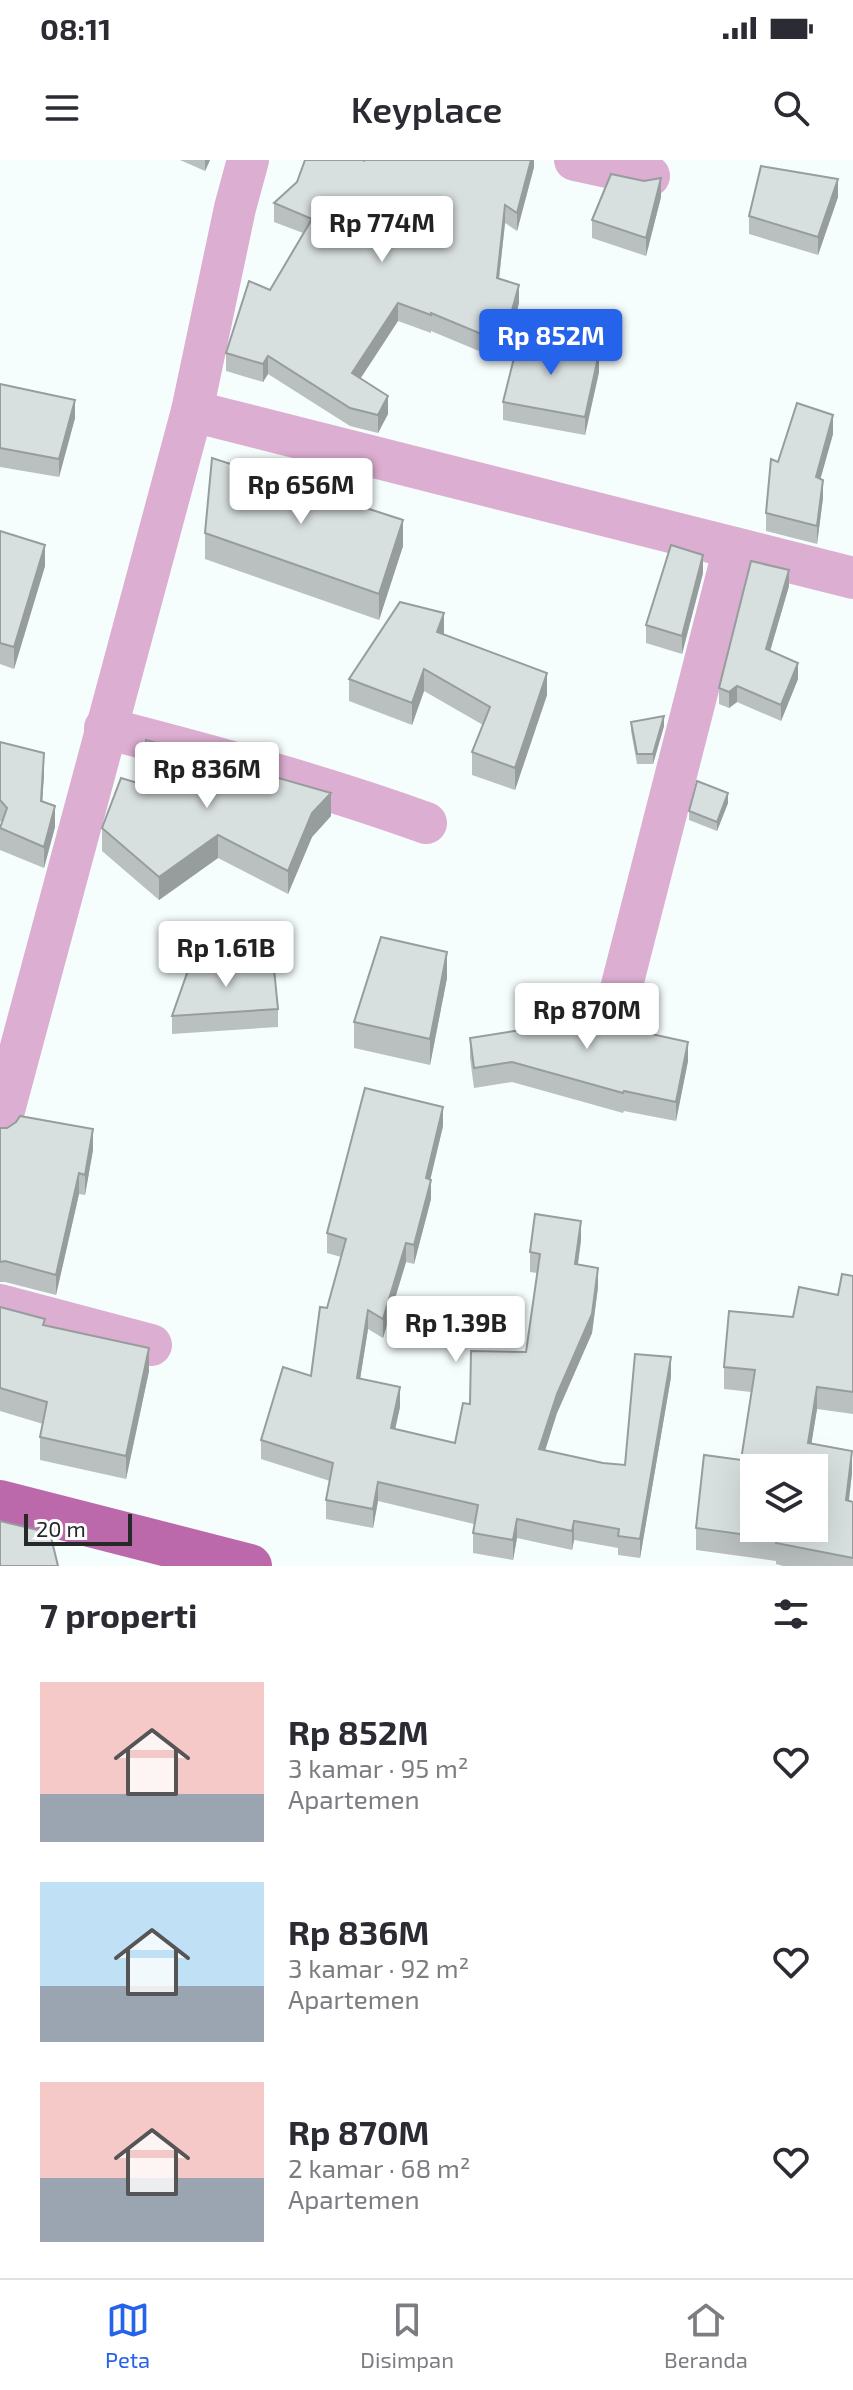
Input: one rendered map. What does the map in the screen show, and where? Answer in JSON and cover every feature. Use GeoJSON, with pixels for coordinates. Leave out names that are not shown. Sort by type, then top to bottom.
{"type":"FeatureCollection","features":[{"type":"Feature","properties":{"kind":"main road"},"geometry":{"type":"LineString","coordinates":[[0,1502],[250,1566]]}},
{"type":"Feature","properties":{"kind":"street"},"geometry":{"type":"LineString","coordinates":[[0,1125],[192,411],[248,160]]}},
{"type":"Feature","properties":{"kind":"street"},"geometry":{"type":"LineString","coordinates":[[575,160],[649,176]]}},
{"type":"Feature","properties":{"kind":"street"},"geometry":{"type":"LineString","coordinates":[[192,411],[853,578]]}},
{"type":"Feature","properties":{"kind":"street"},"geometry":{"type":"LineString","coordinates":[[611,1028],[734,548]]}},
{"type":"Feature","properties":{"kind":"street"},"geometry":{"type":"LineString","coordinates":[[105,728],[296,781],[426,823]]}},
{"type":"Feature","properties":{"kind":"street"},"geometry":{"type":"LineString","coordinates":[[0,1305],[151,1345]]}},
{"type":"Feature","properties":{"kind":"building"},"geometry":{"type":"Polygon","coordinates":[[[305,160],[531,160],[517,213],[505,205],[497,278],[519,285],[503,343],[431,313],[398,303],[352,373],[388,396],[378,415],[350,408],[268,356],[263,364],[226,353],[249,281],[270,290],[312,219],[274,203],[297,182],[305,160]]]}},
{"type":"Feature","properties":{"kind":"building"},"geometry":{"type":"Polygon","coordinates":[[[761,166],[838,179],[818,237],[749,216],[761,166]]]}},
{"type":"Feature","properties":{"kind":"building"},"geometry":{"type":"Polygon","coordinates":[[[611,174],[644,181],[661,178],[646,238],[592,220],[611,174]]]}},
{"type":"Feature","properties":{"kind":"building"},"geometry":{"type":"Polygon","coordinates":[[[520,334],[599,353],[585,417],[503,402],[520,334]]]}},
{"type":"Feature","properties":{"kind":"building"},"geometry":{"type":"Polygon","coordinates":[[[0,384],[75,400],[59,459],[0,448],[0,384]]]}},
{"type":"Feature","properties":{"kind":"building"},"geometry":{"type":"Polygon","coordinates":[[[797,403],[833,415],[816,477],[823,480],[817,526],[766,513],[771,459],[778,462],[797,403]]]}},
{"type":"Feature","properties":{"kind":"building"},"geometry":{"type":"Polygon","coordinates":[[[212,458],[403,520],[379,594],[205,533],[212,458]]]}},
{"type":"Feature","properties":{"kind":"building"},"geometry":{"type":"Polygon","coordinates":[[[0,531],[45,545],[14,647],[0,643],[0,531]]]}},
{"type":"Feature","properties":{"kind":"building"},"geometry":{"type":"Polygon","coordinates":[[[671,545],[703,555],[682,636],[646,625],[671,545]]]}},
{"type":"Feature","properties":{"kind":"building"},"geometry":{"type":"Polygon","coordinates":[[[751,561],[789,570],[766,649],[798,663],[781,705],[737,686],[729,692],[719,688],[751,561]]]}},
{"type":"Feature","properties":{"kind":"building"},"geometry":{"type":"Polygon","coordinates":[[[400,602],[444,613],[437,632],[547,673],[515,768],[472,752],[490,707],[424,669],[412,703],[349,679],[400,602]]]}},
{"type":"Feature","properties":{"kind":"building"},"geometry":{"type":"Polygon","coordinates":[[[664,716],[653,754],[637,754],[631,722],[664,716]]]}},
{"type":"Feature","properties":{"kind":"building"},"geometry":{"type":"Polygon","coordinates":[[[146,740],[331,793],[312,813],[288,871],[218,835],[159,877],[102,828],[121,778],[144,785],[146,740]]]}},
{"type":"Feature","properties":{"kind":"building"},"geometry":{"type":"Polygon","coordinates":[[[0,742],[44,753],[41,801],[55,806],[44,847],[0,828],[7,808],[0,800],[0,742]]]}},
{"type":"Feature","properties":{"kind":"building"},"geometry":{"type":"Polygon","coordinates":[[[697,781],[728,793],[717,822],[689,811],[697,781]]]}},
{"type":"Feature","properties":{"kind":"building"},"geometry":{"type":"Polygon","coordinates":[[[381,937],[447,952],[430,1039],[354,1022],[381,937]]]}},
{"type":"Feature","properties":{"kind":"building"},"geometry":{"type":"Polygon","coordinates":[[[192,959],[274,969],[278,1009],[172,1016],[192,959]]]}},
{"type":"Feature","properties":{"kind":"building"},"geometry":{"type":"Polygon","coordinates":[[[538,989],[580,1001],[576,1015],[590,1019],[604,1031],[624,1028],[688,1042],[676,1102],[623,1093],[512,1062],[474,1068],[470,1038],[527,1029],[538,989]]]}},
{"type":"Feature","properties":{"kind":"building"},"geometry":{"type":"Polygon","coordinates":[[[365,1088],[443,1107],[426,1178],[431,1180],[414,1245],[406,1243],[383,1319],[368,1310],[357,1378],[400,1387],[391,1428],[455,1443],[463,1403],[470,1404],[471,1351],[526,1352],[540,1254],[530,1252],[535,1214],[581,1221],[575,1264],[598,1268],[592,1314],[557,1394],[539,1449],[625,1465],[635,1354],[671,1357],[640,1539],[618,1536],[619,1529],[574,1521],[572,1531],[517,1519],[513,1540],[473,1533],[478,1505],[378,1482],[373,1509],[326,1500],[333,1463],[261,1440],[283,1367],[311,1376],[320,1307],[327,1308],[346,1239],[327,1233],[365,1088]]]}},
{"type":"Feature","properties":{"kind":"building"},"geometry":{"type":"Polygon","coordinates":[[[20,1116],[93,1129],[85,1175],[79,1173],[56,1275],[0,1262],[0,1128],[7,1128],[20,1116]]]}},
{"type":"Feature","properties":{"kind":"building"},"geometry":{"type":"Polygon","coordinates":[[[842,1274],[853,1276],[853,1392],[817,1387],[808,1443],[852,1451],[846,1500],[853,1502],[853,1558],[776,1543],[828,1542],[828,1454],[742,1454],[755,1370],[724,1367],[729,1311],[793,1317],[799,1287],[838,1295],[842,1274]]]}},
{"type":"Feature","properties":{"kind":"building"},"geometry":{"type":"Polygon","coordinates":[[[0,1307],[45,1319],[43,1325],[149,1348],[126,1456],[40,1437],[47,1402],[0,1388],[0,1307]]]}},
{"type":"Feature","properties":{"kind":"building"},"geometry":{"type":"Polygon","coordinates":[[[704,1455],[740,1460],[740,1534],[696,1528],[704,1455]]]}},
{"type":"Feature","properties":{"kind":"building"},"geometry":{"type":"Polygon","coordinates":[[[0,1521],[50,1533],[58,1566],[0,1566],[0,1521]]]}}]}
